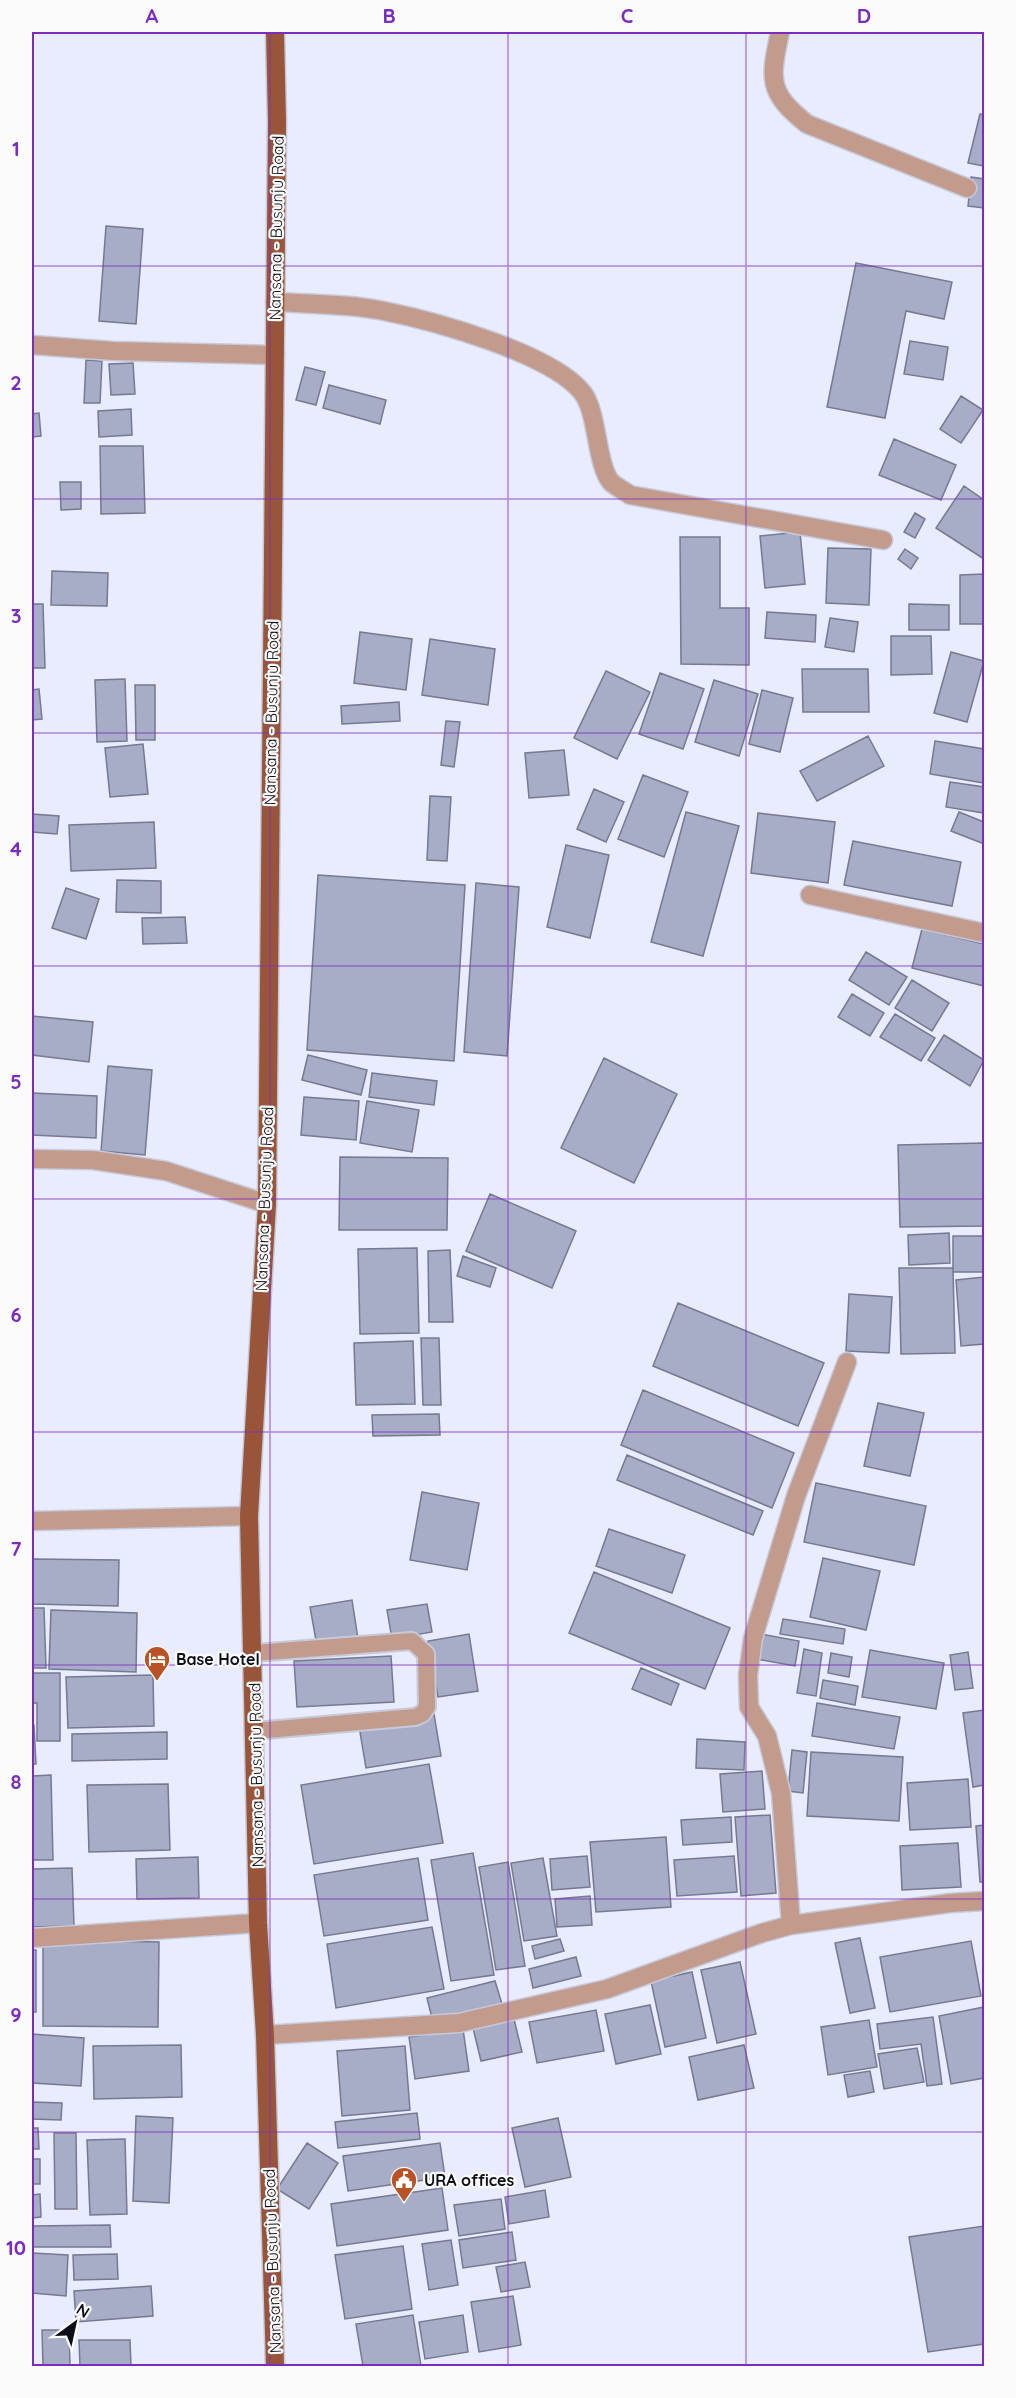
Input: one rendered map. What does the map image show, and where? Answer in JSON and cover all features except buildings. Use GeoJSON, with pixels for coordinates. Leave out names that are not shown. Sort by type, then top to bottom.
{"type":"FeatureCollection","features":[{"type":"Feature","properties":{"kind":"main road","name":"Nansana - Busunju Road"},"geometry":{"type":"LineString","coordinates":[[275,32],[278,122],[267,1204],[249,1516],[258,1923],[265,2035],[275,2367]]}},
{"type":"Feature","properties":{"kind":"street"},"geometry":{"type":"LineString","coordinates":[[780,32],[773,64],[776,93],[790,111],[807,124],[967,188]]}},
{"type":"Feature","properties":{"kind":"street"},"geometry":{"type":"LineString","coordinates":[[275,302],[383,310],[454,329],[516,351],[563,374],[583,393],[597,433],[603,464],[611,482],[630,495],[883,540]]}},
{"type":"Feature","properties":{"kind":"street"},"geometry":{"type":"LineString","coordinates":[[32,345],[113,351],[275,355]]}},
{"type":"Feature","properties":{"kind":"street"},"geometry":{"type":"LineString","coordinates":[[810,895],[984,933]]}},
{"type":"Feature","properties":{"kind":"street"},"geometry":{"type":"LineString","coordinates":[[32,1159],[93,1160],[166,1171],[267,1204]]}},
{"type":"Feature","properties":{"kind":"street"},"geometry":{"type":"LineString","coordinates":[[791,1925],[781,1793],[767,1736],[749,1707],[748,1675],[753,1638],[796,1496],[847,1362]]}},
{"type":"Feature","properties":{"kind":"street"},"geometry":{"type":"LineString","coordinates":[[32,1521],[249,1516]]}},
{"type":"Feature","properties":{"kind":"street"},"geometry":{"type":"LineString","coordinates":[[265,2035],[459,2023],[607,1989],[762,1933],[791,1925],[950,1903],[984,1901]]}},
{"type":"Feature","properties":{"kind":"street"},"geometry":{"type":"LineString","coordinates":[[32,1938],[258,1923]]}},
{"type":"Feature","properties":{"kind":"lane"},"geometry":{"type":"LineString","coordinates":[[253,1653],[412,1641],[426,1654],[427,1707],[422,1714],[415,1717],[255,1731]]}},
{"type":"Feature","properties":{"kind":"place","name":"Base Hotel"},"geometry":{"type":"Point","coordinates":[157,1682]}},
{"type":"Feature","properties":{"kind":"place","name":"URA offices"},"geometry":{"type":"Point","coordinates":[404,2203]}}]}
